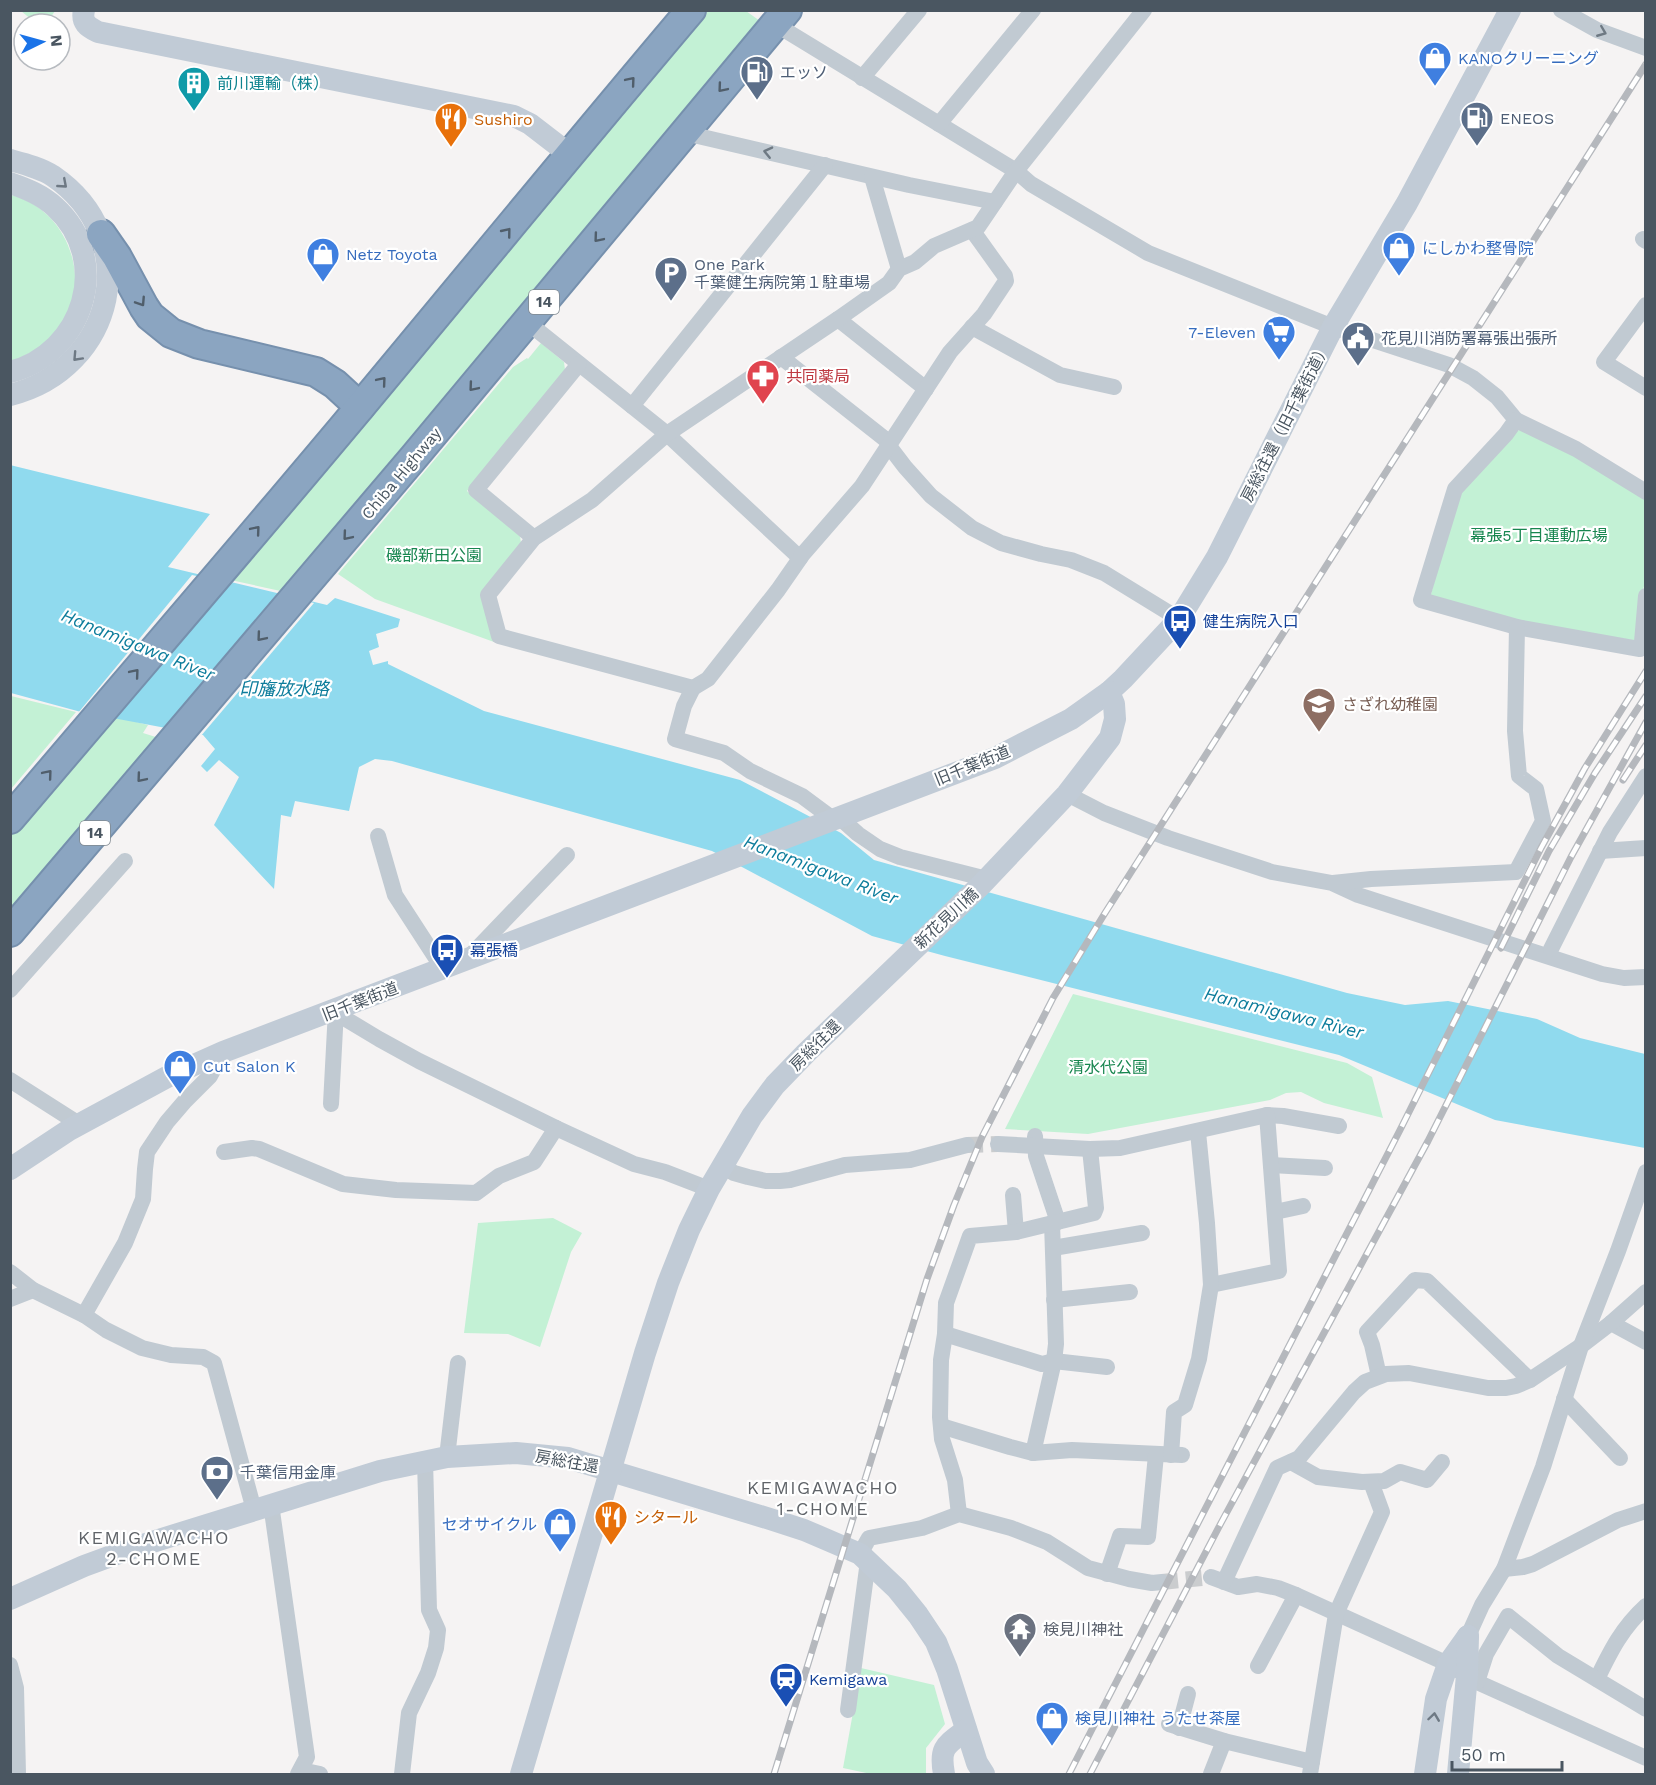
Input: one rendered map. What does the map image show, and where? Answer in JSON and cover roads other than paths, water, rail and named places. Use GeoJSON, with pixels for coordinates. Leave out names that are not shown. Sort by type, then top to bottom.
{"type":"FeatureCollection","features":[{"type":"Feature","properties":{"kind":"highway"},"geometry":{"type":"LineString","coordinates":[[10,819],[500,241],[569,154],[691,10]]}},
{"type":"Feature","properties":{"kind":"highway","name":"Chiba Highway"},"geometry":{"type":"LineString","coordinates":[[10,932],[685,133],[773,15]]}},
{"type":"Feature","properties":{"kind":"highway"},"geometry":{"type":"LineString","coordinates":[[100,234],[117,257],[150,316],[171,333],[199,344],[316,372],[335,384],[360,407]]}},
{"type":"Feature","properties":{"kind":"street"},"geometry":{"type":"LineString","coordinates":[[84,10],[85,23],[98,32],[514,116],[530,124],[569,154]]}},
{"type":"Feature","properties":{"kind":"street"},"geometry":{"type":"LineString","coordinates":[[862,78],[919,10]]}},
{"type":"Feature","properties":{"kind":"street"},"geometry":{"type":"LineString","coordinates":[[939,124],[1033,10]]}},
{"type":"Feature","properties":{"kind":"street","name":"房総往還（旧千葉街道）"},"geometry":{"type":"LineString","coordinates":[[1109,692],[1179,620],[1217,557],[1333,327],[1407,203],[1510,10]]}},
{"type":"Feature","properties":{"kind":"street"},"geometry":{"type":"LineString","coordinates":[[1561,10],[1597,30],[1646,48]]}},
{"type":"Feature","properties":{"kind":"street"},"geometry":{"type":"LineString","coordinates":[[693,688],[499,636],[488,595],[534,538],[592,500],[667,434],[889,283],[898,269],[915,262],[934,246],[978,227],[1016,171],[1135,13]]}},
{"type":"Feature","properties":{"kind":"street"},"geometry":{"type":"LineString","coordinates":[[773,15],[862,78],[1016,171],[1031,184],[1148,253],[1333,327],[1449,365],[1473,378],[1497,397],[1516,420],[1576,449],[1646,492]]}},
{"type":"Feature","properties":{"kind":"street"},"geometry":{"type":"LineString","coordinates":[[685,133],[872,177],[995,202]]}},
{"type":"Feature","properties":{"kind":"street"},"geometry":{"type":"LineString","coordinates":[[10,160],[32,166],[54,176],[83,204],[100,234],[105,250],[107,291],[105,305],[92,336],[82,352],[56,376],[35,387],[10,395]]}},
{"type":"Feature","properties":{"kind":"street"},"geometry":{"type":"LineString","coordinates":[[632,406],[825,165]]}},
{"type":"Feature","properties":{"kind":"street"},"geometry":{"type":"LineString","coordinates":[[872,177],[898,269]]}},
{"type":"Feature","properties":{"kind":"street"},"geometry":{"type":"LineString","coordinates":[[10,183],[34,192],[66,219],[78,240],[86,280],[84,300],[63,339],[52,352],[40,360],[28,367],[10,372]]}},
{"type":"Feature","properties":{"kind":"street"},"geometry":{"type":"LineString","coordinates":[[972,230],[1005,276],[1006,281],[984,314],[950,352],[862,486],[800,558],[778,590],[708,679],[693,688],[684,706],[675,739],[724,753],[750,771],[802,796],[833,820],[880,849],[900,857],[985,881],[1068,794],[1110,738],[1115,719],[1114,704],[1109,692]]}},
{"type":"Feature","properties":{"kind":"street"},"geometry":{"type":"LineString","coordinates":[[1646,305],[1604,362],[1646,388]]}},
{"type":"Feature","properties":{"kind":"street"},"geometry":{"type":"LineString","coordinates":[[838,319],[926,389]]}},
{"type":"Feature","properties":{"kind":"street"},"geometry":{"type":"LineString","coordinates":[[527,322],[667,434],[800,558]]}},
{"type":"Feature","properties":{"kind":"street"},"geometry":{"type":"LineString","coordinates":[[972,327],[1060,375],[1114,387]]}},
{"type":"Feature","properties":{"kind":"street"},"geometry":{"type":"LineString","coordinates":[[781,357],[889,444],[905,467],[931,496],[972,528],[1001,543],[1071,560],[1104,573],[1179,620]]}},
{"type":"Feature","properties":{"kind":"street"},"geometry":{"type":"LineString","coordinates":[[534,538],[476,490],[579,364]]}},
{"type":"Feature","properties":{"kind":"street"},"geometry":{"type":"LineString","coordinates":[[1516,420],[1455,489],[1421,600],[1517,627],[1640,650],[1646,596]]}},
{"type":"Feature","properties":{"kind":"street"},"geometry":{"type":"LineString","coordinates":[[1332,883],[1516,872],[1543,821],[1536,789],[1519,776],[1515,731],[1517,627]]}},
{"type":"Feature","properties":{"kind":"street","name":"旧千葉街道"},"geometry":{"type":"LineString","coordinates":[[10,1169],[79,1124],[167,1077],[223,1052],[995,758],[1071,719],[1109,692]]}},
{"type":"Feature","properties":{"kind":"street"},"geometry":{"type":"LineString","coordinates":[[1551,949],[1610,832],[1646,776]]}},
{"type":"Feature","properties":{"kind":"street"},"geometry":{"type":"LineString","coordinates":[[1068,794],[1104,813],[1168,838],[1272,872],[1332,883],[1358,895],[1602,974],[1624,978],[1646,977]]}},
{"type":"Feature","properties":{"kind":"street"},"geometry":{"type":"LineString","coordinates":[[378,836],[394,895],[443,969]]}},
{"type":"Feature","properties":{"kind":"street"},"geometry":{"type":"LineString","coordinates":[[1600,851],[1646,848]]}},
{"type":"Feature","properties":{"kind":"street"},"geometry":{"type":"LineString","coordinates":[[467,960],[567,855]]}},
{"type":"Feature","properties":{"kind":"street"},"geometry":{"type":"LineString","coordinates":[[10,990],[125,861]]}},
{"type":"Feature","properties":{"kind":"street","name":"新花見川橋"},"geometry":{"type":"LineString","coordinates":[[909,953],[985,881]]}},
{"type":"Feature","properties":{"kind":"street","name":"房総往還"},"geometry":{"type":"LineString","coordinates":[[10,1599],[92,1563],[134,1548],[380,1472],[436,1459],[516,1453],[568,1458],[612,1470],[645,1353],[665,1293],[689,1230],[709,1189],[752,1116],[775,1085],[909,953]]}},
{"type":"Feature","properties":{"kind":"street"},"geometry":{"type":"LineString","coordinates":[[331,1104],[336,1010]]}},
{"type":"Feature","properties":{"kind":"street"},"geometry":{"type":"LineString","coordinates":[[336,1010],[344,1018],[419,1061],[556,1128],[634,1164],[665,1172],[709,1189]]}},
{"type":"Feature","properties":{"kind":"street"},"geometry":{"type":"LineString","coordinates":[[84,1315],[125,1243],[144,1199],[147,1152],[167,1122],[210,1076],[223,1052]]}},
{"type":"Feature","properties":{"kind":"street"},"geometry":{"type":"LineString","coordinates":[[10,1080],[79,1124]]}},
{"type":"Feature","properties":{"kind":"street"},"geometry":{"type":"LineString","coordinates":[[1211,1285],[1279,1271],[1267,1115]]}},
{"type":"Feature","properties":{"kind":"street"},"geometry":{"type":"LineString","coordinates":[[998,1144],[1036,1141],[1090,1149],[1120,1148],[1267,1115],[1339,1126]]}},
{"type":"Feature","properties":{"kind":"street"},"geometry":{"type":"LineString","coordinates":[[224,1152],[259,1149],[343,1184],[396,1190],[476,1193],[499,1176],[534,1162],[556,1128]]}},
{"type":"Feature","properties":{"kind":"street"},"geometry":{"type":"LineString","coordinates":[[1107,1574],[1120,1536],[1148,1537],[1170,1455],[1174,1412],[1185,1405],[1199,1359],[1211,1285],[1198,1132]]}},
{"type":"Feature","properties":{"kind":"street"},"geometry":{"type":"LineString","coordinates":[[1033,1453],[1056,1344],[1053,1248],[1055,1222],[1036,1156],[1036,1141]]}},
{"type":"Feature","properties":{"kind":"street"},"geometry":{"type":"LineString","coordinates":[[723,1166],[734,1173],[748,1177],[780,1181],[802,1178],[845,1165],[910,1160],[967,1145]]}},
{"type":"Feature","properties":{"kind":"street"},"geometry":{"type":"LineString","coordinates":[[959,1514],[955,1480],[942,1439],[941,1360],[946,1303],[970,1236],[1016,1232],[1094,1213],[1096,1208],[1090,1149]]}},
{"type":"Feature","properties":{"kind":"street"},"geometry":{"type":"LineString","coordinates":[[1271,1165],[1325,1168]]}},
{"type":"Feature","properties":{"kind":"street"},"geometry":{"type":"LineString","coordinates":[[1458,1774],[1468,1636],[1482,1605],[1504,1569],[1543,1467],[1581,1346],[1646,1172]]}},
{"type":"Feature","properties":{"kind":"street"},"geometry":{"type":"LineString","coordinates":[[1013,1195],[1016,1232]]}},
{"type":"Feature","properties":{"kind":"street"},"geometry":{"type":"LineString","coordinates":[[1275,1212],[1303,1206]]}},
{"type":"Feature","properties":{"kind":"street"},"geometry":{"type":"LineString","coordinates":[[1053,1248],[1143,1233]]}},
{"type":"Feature","properties":{"kind":"street"},"geometry":{"type":"LineString","coordinates":[[10,1272],[33,1290],[84,1315],[106,1330],[142,1348],[171,1355],[203,1358],[214,1364],[263,1507],[307,1757],[300,1772],[320,1774]]}},
{"type":"Feature","properties":{"kind":"street"},"geometry":{"type":"LineString","coordinates":[[1379,1376],[1367,1332],[1415,1280],[1427,1281],[1530,1380]]}},
{"type":"Feature","properties":{"kind":"street"},"geometry":{"type":"LineString","coordinates":[[10,1299],[33,1290]]}},
{"type":"Feature","properties":{"kind":"street"},"geometry":{"type":"LineString","coordinates":[[1054,1300],[1130,1292]]}},
{"type":"Feature","properties":{"kind":"street"},"geometry":{"type":"LineString","coordinates":[[1646,1292],[1581,1346],[1530,1380],[1506,1388],[1488,1388],[1409,1373],[1386,1374],[1365,1382],[1354,1392],[1306,1452],[1299,1458],[1277,1468],[1218,1580],[1238,1587],[1257,1584],[1278,1588],[1296,1595],[1646,1758]]}},
{"type":"Feature","properties":{"kind":"street"},"geometry":{"type":"LineString","coordinates":[[1611,1323],[1646,1342]]}},
{"type":"Feature","properties":{"kind":"street"},"geometry":{"type":"LineString","coordinates":[[945,1334],[1042,1364],[1054,1360],[1107,1367]]}},
{"type":"Feature","properties":{"kind":"street"},"geometry":{"type":"LineString","coordinates":[[402,1774],[409,1713],[428,1673],[436,1648],[438,1630],[429,1610],[436,1459],[458,1363]]}},
{"type":"Feature","properties":{"kind":"street"},"geometry":{"type":"LineString","coordinates":[[1564,1399],[1620,1458]]}},
{"type":"Feature","properties":{"kind":"street"},"geometry":{"type":"LineString","coordinates":[[941,1426],[1033,1453],[1072,1450],[1170,1455]]}},
{"type":"Feature","properties":{"kind":"street"},"geometry":{"type":"LineString","coordinates":[[1291,1462],[1317,1477],[1362,1482],[1384,1481],[1400,1472],[1427,1480],[1442,1462]]}},
{"type":"Feature","properties":{"kind":"street"},"geometry":{"type":"LineString","coordinates":[[521,1774],[612,1470],[804,1530],[864,1558],[897,1589],[936,1642],[977,1763],[984,1774]]}},
{"type":"Feature","properties":{"kind":"street"},"geometry":{"type":"LineString","coordinates":[[1188,1694],[1174,1726],[1311,1768],[1336,1614],[1382,1512],[1371,1482]]}},
{"type":"Feature","properties":{"kind":"street"},"geometry":{"type":"LineString","coordinates":[[1504,1569],[1523,1568],[1533,1564],[1618,1520],[1646,1511]]}},
{"type":"Feature","properties":{"kind":"street"},"geometry":{"type":"LineString","coordinates":[[848,1710],[864,1558],[869,1538],[922,1528],[959,1514],[1011,1528],[1047,1542],[1088,1568],[1152,1583],[1162,1582]]}},
{"type":"Feature","properties":{"kind":"street"},"geometry":{"type":"LineString","coordinates":[[1258,1666],[1296,1595]]}},
{"type":"Feature","properties":{"kind":"street"},"geometry":{"type":"LineString","coordinates":[[1598,1679],[1615,1643],[1634,1617],[1646,1606]]}},
{"type":"Feature","properties":{"kind":"street"},"geometry":{"type":"LineString","coordinates":[[1425,1774],[1436,1699],[1486,1654],[1508,1616],[1558,1656],[1646,1709]]}},
{"type":"Feature","properties":{"kind":"street"},"geometry":{"type":"LineString","coordinates":[[10,1665],[16,1688],[18,1774]]}},
{"type":"Feature","properties":{"kind":"street"},"geometry":{"type":"LineString","coordinates":[[944,1774],[942,1760],[946,1745],[966,1730]]}},
{"type":"Feature","properties":{"kind":"street"},"geometry":{"type":"LineString","coordinates":[[1211,1774],[1224,1741]]}},
{"type":"Feature","properties":{"kind":"water","name":"印旛放水路"},"geometry":{"type":"Polygon","coordinates":[[[10,465],[210,514],[168,567],[327,605],[335,598],[400,619],[398,627],[376,634],[379,647],[369,651],[373,665],[388,661],[388,664],[484,711],[740,780],[841,833],[874,860],[1347,993],[1405,1005],[1448,1001],[1537,1019],[1580,1038],[1645,1054],[1645,1148],[1495,1120],[1339,1055],[872,936],[712,851],[392,761],[375,759],[359,767],[349,811],[295,801],[291,817],[281,815],[274,889],[214,825],[239,777],[219,760],[207,772],[201,766],[215,749],[203,735],[81,712],[11,693],[10,465]]]}},
{"type":"Feature","properties":{"kind":"tunnel"},"geometry":{"type":"LineString","coordinates":[[967,1145],[998,1144]]}},
{"type":"Feature","properties":{"kind":"tunnel"},"geometry":{"type":"LineString","coordinates":[[1162,1582],[1211,1577]]}},
{"type":"Feature","properties":{"kind":"railway"},"geometry":{"type":"LineString","coordinates":[[774,1774],[927,1279],[982,1137],[1053,998],[1105,913],[1646,64]]}},
{"type":"Feature","properties":{"kind":"railway"},"geometry":{"type":"LineString","coordinates":[[1069,1774],[1400,1130],[1541,848],[1585,768],[1646,671]]}},
{"type":"Feature","properties":{"kind":"railway"},"geometry":{"type":"LineString","coordinates":[[1501,948],[1549,851],[1595,773],[1646,696]]}},
{"type":"Feature","properties":{"kind":"railway"},"geometry":{"type":"LineString","coordinates":[[1090,1774],[1221,1523],[1428,1141],[1571,857],[1646,722]]}},
{"type":"Feature","properties":{"kind":"railway"},"geometry":{"type":"LineString","coordinates":[[1623,780],[1646,745]]}},
{"type":"Feature","properties":{"kind":"place","name":"KANOクリーニング"},"geometry":{"type":"Point","coordinates":[1435,87]}},
{"type":"Feature","properties":{"kind":"place","name":"エッソ"},"geometry":{"type":"Point","coordinates":[757,101]}},
{"type":"Feature","properties":{"kind":"place","name":"前川運輸（株）"},"geometry":{"type":"Point","coordinates":[194,112]}},
{"type":"Feature","properties":{"kind":"place","name":"ENEOS"},"geometry":{"type":"Point","coordinates":[1477,147]}},
{"type":"Feature","properties":{"kind":"place","name":"Sushiro"},"geometry":{"type":"Point","coordinates":[451,148]}},
{"type":"Feature","properties":{"kind":"place","name":"にしかわ整骨院"},"geometry":{"type":"Point","coordinates":[1399,277]}},
{"type":"Feature","properties":{"kind":"place","name":"Netz Toyota"},"geometry":{"type":"Point","coordinates":[323,283]}},
{"type":"Feature","properties":{"kind":"place","name":"One Park 千葉健生病院第１駐車場"},"geometry":{"type":"Point","coordinates":[671,302]}},
{"type":"Feature","properties":{"kind":"place","name":"7-Eleven"},"geometry":{"type":"Point","coordinates":[1279,361]}},
{"type":"Feature","properties":{"kind":"place","name":"花見川消防署幕張出張所"},"geometry":{"type":"Point","coordinates":[1358,367]}},
{"type":"Feature","properties":{"kind":"place","name":"共同薬局"},"geometry":{"type":"Point","coordinates":[763,405]}},
{"type":"Feature","properties":{"kind":"place","name":"健生病院入口"},"geometry":{"type":"Point","coordinates":[1180,650]}},
{"type":"Feature","properties":{"kind":"place","name":"さざれ幼稚園"},"geometry":{"type":"Point","coordinates":[1319,733]}},
{"type":"Feature","properties":{"kind":"place","name":"幕張橋"},"geometry":{"type":"Point","coordinates":[447,979]}},
{"type":"Feature","properties":{"kind":"place","name":"Cut Salon K"},"geometry":{"type":"Point","coordinates":[180,1095]}},
{"type":"Feature","properties":{"kind":"place","name":"千葉信用金庫"},"geometry":{"type":"Point","coordinates":[217,1501]}},
{"type":"Feature","properties":{"kind":"place","name":"シタール"},"geometry":{"type":"Point","coordinates":[611,1546]}},
{"type":"Feature","properties":{"kind":"place","name":"セオサイクル"},"geometry":{"type":"Point","coordinates":[560,1553]}},
{"type":"Feature","properties":{"kind":"place","name":"検見川神社"},"geometry":{"type":"Point","coordinates":[1020,1658]}},
{"type":"Feature","properties":{"kind":"place","name":"Kemigawa"},"geometry":{"type":"Point","coordinates":[786,1708]}},
{"type":"Feature","properties":{"kind":"place","name":"検見川神社 うたせ茶屋"},"geometry":{"type":"Point","coordinates":[1052,1747]}},
{"type":"Feature","properties":{"kind":"district","name":"KEMIGAWACHO 1-CHOME"},"geometry":{"type":"Point","coordinates":[823,1498]}},
{"type":"Feature","properties":{"kind":"district","name":"KEMIGAWACHO 2-CHOME"},"geometry":{"type":"Point","coordinates":[154,1548]}},
{"type":"Feature","properties":{"kind":"park label","name":"幕張5丁目運動広場"},"geometry":{"type":"Point","coordinates":[1539,535]}},
{"type":"Feature","properties":{"kind":"park label","name":"磯部新田公園"},"geometry":{"type":"Point","coordinates":[434,555]}},
{"type":"Feature","properties":{"kind":"park label","name":"清水代公園"},"geometry":{"type":"Point","coordinates":[1108,1067]}},
{"type":"Feature","properties":{"kind":"water label","name":"Hanamigawa River"},"geometry":{"type":"Point","coordinates":[138,645]}},
{"type":"Feature","properties":{"kind":"water label","name":"Hanamigawa River"},"geometry":{"type":"Point","coordinates":[821,870]}},
{"type":"Feature","properties":{"kind":"water label","name":"Hanamigawa River"},"geometry":{"type":"Point","coordinates":[1284,1013]}}]}
